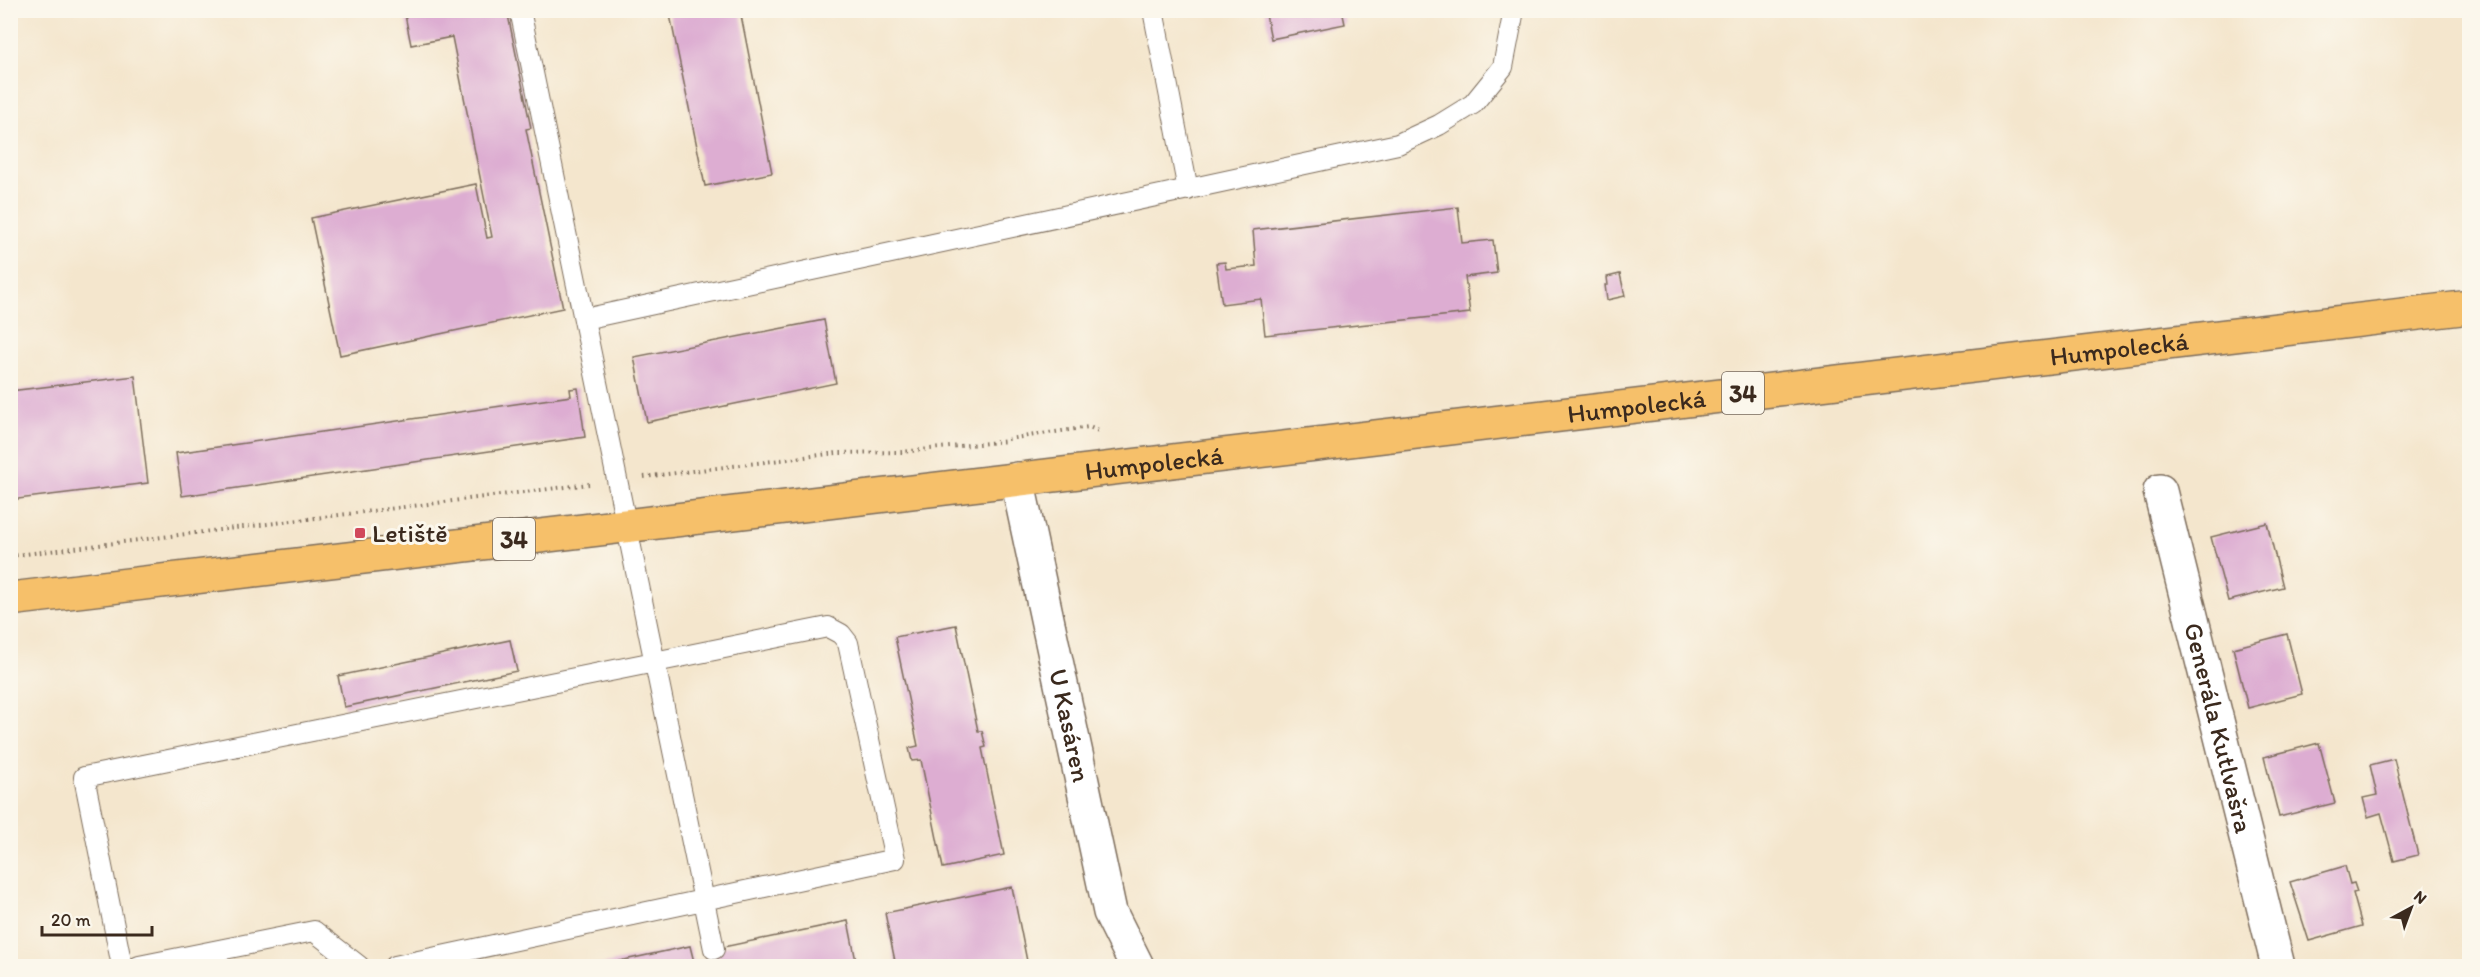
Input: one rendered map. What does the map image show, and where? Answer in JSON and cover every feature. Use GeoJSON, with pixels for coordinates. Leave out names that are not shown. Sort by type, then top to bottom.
{"type":"FeatureCollection","features":[{"type":"Feature","properties":{"kind":"main road","name":"Humpolecká"},"geometry":{"type":"LineString","coordinates":[[1017,479],[2469,307]]}},
{"type":"Feature","properties":{"kind":"main road","name":"34"},"geometry":{"type":"LineString","coordinates":[[10,599],[1017,479]]}},
{"type":"Feature","properties":{"kind":"street","name":"U Kasáren"},"geometry":{"type":"LineString","coordinates":[[1017,479],[1110,912],[1137,966]]}},
{"type":"Feature","properties":{"kind":"street","name":"Generála Kutlvašra"},"geometry":{"type":"LineString","coordinates":[[2160,491],[2278,966]]}},
{"type":"Feature","properties":{"kind":"lane"},"geometry":{"type":"LineString","coordinates":[[520,10],[714,949]]}},
{"type":"Feature","properties":{"kind":"lane"},"geometry":{"type":"LineString","coordinates":[[1153,10],[1188,190]]}},
{"type":"Feature","properties":{"kind":"lane"},"geometry":{"type":"LineString","coordinates":[[584,319],[1398,144],[1439,125],[1473,104],[1503,67],[1514,10]]}},
{"type":"Feature","properties":{"kind":"lane"},"geometry":{"type":"LineString","coordinates":[[122,966],[84,777],[828,627],[841,634],[848,644],[895,859],[395,966]]}},
{"type":"Feature","properties":{"kind":"lane"},"geometry":{"type":"LineString","coordinates":[[139,966],[314,932],[359,966]]}},
{"type":"Feature","properties":{"kind":"path"},"geometry":{"type":"LineString","coordinates":[[10,556],[837,453],[901,452],[1008,439],[1017,479]]}},
{"type":"Feature","properties":{"kind":"building"},"geometry":{"type":"Polygon","coordinates":[[[404,10],[507,10],[531,128],[526,129],[563,308],[340,355],[311,218],[476,184],[487,238],[492,237],[452,37],[411,45],[404,10]]]}},
{"type":"Feature","properties":{"kind":"building"},"geometry":{"type":"Polygon","coordinates":[[[669,10],[740,10],[772,173],[705,186],[669,10]]]}},
{"type":"Feature","properties":{"kind":"building"},"geometry":{"type":"Polygon","coordinates":[[[1265,10],[1342,10],[1345,24],[1271,39],[1265,10]]]}},
{"type":"Feature","properties":{"kind":"building"},"geometry":{"type":"Polygon","coordinates":[[[1458,207],[1462,243],[1493,240],[1497,273],[1465,277],[1470,313],[1265,335],[1261,299],[1222,304],[1216,263],[1225,262],[1226,269],[1256,266],[1253,230],[1458,207]]]}},
{"type":"Feature","properties":{"kind":"building"},"geometry":{"type":"Polygon","coordinates":[[[1620,274],[1625,296],[1607,300],[1605,285],[1608,285],[1607,277],[1620,274]]]}},
{"type":"Feature","properties":{"kind":"building"},"geometry":{"type":"Polygon","coordinates":[[[824,320],[836,383],[647,422],[634,357],[824,320]]]}},
{"type":"Feature","properties":{"kind":"building"},"geometry":{"type":"Polygon","coordinates":[[[135,376],[148,483],[10,500],[10,391],[135,376]]]}},
{"type":"Feature","properties":{"kind":"building"},"geometry":{"type":"Polygon","coordinates":[[[578,388],[585,437],[182,496],[176,453],[571,396],[570,389],[578,388]]]}},
{"type":"Feature","properties":{"kind":"building"},"geometry":{"type":"Polygon","coordinates":[[[2267,523],[2283,587],[2228,601],[2211,537],[2267,523]]]}},
{"type":"Feature","properties":{"kind":"building"},"geometry":{"type":"Polygon","coordinates":[[[956,625],[978,731],[982,731],[986,747],[982,748],[1004,855],[943,868],[921,760],[912,761],[909,748],[918,746],[895,637],[956,625]]]}},
{"type":"Feature","properties":{"kind":"building"},"geometry":{"type":"Polygon","coordinates":[[[2287,634],[2302,694],[2248,708],[2233,648],[2287,634]]]}},
{"type":"Feature","properties":{"kind":"building"},"geometry":{"type":"Polygon","coordinates":[[[510,640],[517,671],[344,707],[338,676],[510,640]]]}},
{"type":"Feature","properties":{"kind":"building"},"geometry":{"type":"Polygon","coordinates":[[[2319,743],[2335,803],[2279,817],[2264,757],[2319,743]]]}},
{"type":"Feature","properties":{"kind":"building"},"geometry":{"type":"Polygon","coordinates":[[[2394,759],[2418,855],[2394,861],[2381,813],[2368,817],[2363,798],[2377,795],[2370,765],[2394,759]]]}},
{"type":"Feature","properties":{"kind":"building"},"geometry":{"type":"Polygon","coordinates":[[[2345,866],[2350,884],[2354,883],[2357,892],[2353,893],[2362,926],[2309,941],[2290,882],[2345,866]]]}},
{"type":"Feature","properties":{"kind":"building"},"geometry":{"type":"Polygon","coordinates":[[[1012,887],[1028,966],[896,966],[885,913],[1012,887]]]}},
{"type":"Feature","properties":{"kind":"building"},"geometry":{"type":"Polygon","coordinates":[[[848,921],[857,966],[596,966],[690,946],[694,962],[716,958],[714,949],[848,921]]]}},
{"type":"Feature","properties":{"kind":"place","name":"Letiště"},"geometry":{"type":"Point","coordinates":[360,533]}}]}
